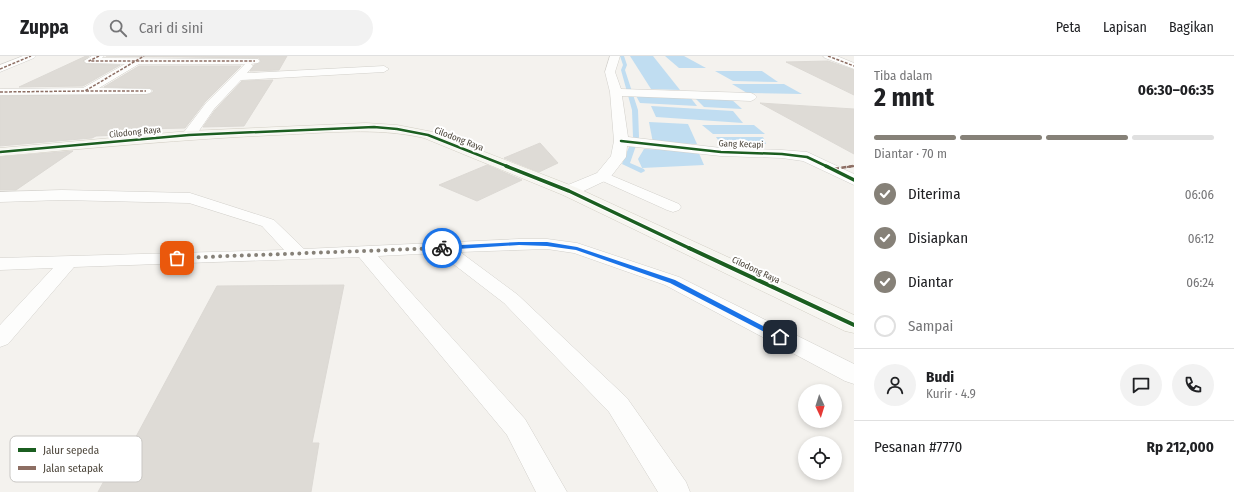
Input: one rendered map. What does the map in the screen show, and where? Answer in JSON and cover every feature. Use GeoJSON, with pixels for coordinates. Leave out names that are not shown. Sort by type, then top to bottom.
{"type":"FeatureCollection","features":[{"type":"Feature","properties":{"kind":"street"},"geometry":{"type":"LineString","coordinates":[[0,69],[31,56]]}},
{"type":"Feature","properties":{"kind":"street"},"geometry":{"type":"LineString","coordinates":[[99,56],[89,61],[140,59],[260,59]]}},
{"type":"Feature","properties":{"kind":"street"},"geometry":{"type":"LineString","coordinates":[[569,191],[603,176],[618,157],[624,141],[625,93],[610,72],[616,56]]}},
{"type":"Feature","properties":{"kind":"street"},"geometry":{"type":"LineString","coordinates":[[828,56],[854,66]]}},
{"type":"Feature","properties":{"kind":"street"},"geometry":{"type":"LineString","coordinates":[[85,91],[140,59]]}},
{"type":"Feature","properties":{"kind":"street"},"geometry":{"type":"LineString","coordinates":[[189,135],[200,117],[237,77],[260,59]]}},
{"type":"Feature","properties":{"kind":"street"},"geometry":{"type":"LineString","coordinates":[[237,77],[384,69]]}},
{"type":"Feature","properties":{"kind":"street"},"geometry":{"type":"LineString","coordinates":[[0,92],[146,91]]}},
{"type":"Feature","properties":{"kind":"street"},"geometry":{"type":"LineString","coordinates":[[625,93],[751,97]]}},
{"type":"Feature","properties":{"kind":"street","name":"Cilodong Raya"},"geometry":{"type":"LineString","coordinates":[[0,152],[189,135],[366,126],[390,127],[428,135],[569,191],[854,325]]}},
{"type":"Feature","properties":{"kind":"street","name":"Gang Kecapi"},"geometry":{"type":"LineString","coordinates":[[624,141],[720,152],[782,154],[807,157],[854,180]]}},
{"type":"Feature","properties":{"kind":"street"},"geometry":{"type":"LineString","coordinates":[[831,169],[854,166]]}},
{"type":"Feature","properties":{"kind":"lane"},"geometry":{"type":"LineString","coordinates":[[603,176],[673,206]]}},
{"type":"Feature","properties":{"kind":"lane"},"geometry":{"type":"LineString","coordinates":[[0,197],[62,195],[190,198],[268,223],[299,255]]}},
{"type":"Feature","properties":{"kind":"lane"},"geometry":{"type":"LineString","coordinates":[[0,264],[299,255],[519,244],[547,244],[577,248],[672,281],[854,375]]}},
{"type":"Feature","properties":{"kind":"lane"},"geometry":{"type":"LineString","coordinates":[[443,248],[511,299],[618,405],[675,492]]}},
{"type":"Feature","properties":{"kind":"lane"},"geometry":{"type":"LineString","coordinates":[[364,252],[516,427],[552,492]]}},
{"type":"Feature","properties":{"kind":"lane"},"geometry":{"type":"LineString","coordinates":[[0,339],[69,262]]}},
{"type":"Feature","properties":{"kind":"water"},"geometry":{"type":"Polygon","coordinates":[[[630,56],[653,56],[680,90],[651,89],[630,56]]]}},
{"type":"Feature","properties":{"kind":"water"},"geometry":{"type":"Polygon","coordinates":[[[665,56],[684,56],[706,68],[679,68],[665,56]]]}},
{"type":"Feature","properties":{"kind":"water"},"geometry":{"type":"Polygon","coordinates":[[[715,71],[762,71],[778,82],[733,81],[715,71]]]}},
{"type":"Feature","properties":{"kind":"water"},"geometry":{"type":"Polygon","coordinates":[[[732,84],[784,84],[802,94],[747,93],[732,84]]]}},
{"type":"Feature","properties":{"kind":"water"},"geometry":{"type":"Polygon","coordinates":[[[635,94],[690,97],[697,106],[640,103],[635,94]]]}},
{"type":"Feature","properties":{"kind":"water"},"geometry":{"type":"Polygon","coordinates":[[[694,97],[730,98],[742,109],[704,107],[694,97]]]}},
{"type":"Feature","properties":{"kind":"water"},"geometry":{"type":"Polygon","coordinates":[[[651,106],[733,111],[743,123],[656,117],[651,106]]]}},
{"type":"Feature","properties":{"kind":"water"},"geometry":{"type":"Polygon","coordinates":[[[649,122],[688,124],[697,144],[653,143],[649,122]]]}},
{"type":"Feature","properties":{"kind":"water"},"geometry":{"type":"Polygon","coordinates":[[[702,125],[754,125],[765,134],[713,134],[702,125]]]}},
{"type":"Feature","properties":{"kind":"water"},"geometry":{"type":"Polygon","coordinates":[[[716,137],[763,137],[766,144],[721,144],[716,137]]]}},
{"type":"Feature","properties":{"kind":"water"},"geometry":{"type":"Polygon","coordinates":[[[644,149],[698,151],[704,165],[642,168],[638,159],[644,149]]]}},
{"type":"Feature","properties":{"kind":"building"},"geometry":{"type":"Polygon","coordinates":[[[86,56],[89,56],[83,61],[86,64],[120,65],[83,86],[19,87],[86,56]]]}},
{"type":"Feature","properties":{"kind":"building"},"geometry":{"type":"Polygon","coordinates":[[[106,56],[287,56],[279,70],[250,71],[254,65],[261,62],[259,58],[106,56]]]}},
{"type":"Feature","properties":{"kind":"building"},"geometry":{"type":"Polygon","coordinates":[[[828,61],[854,70],[854,95],[786,62],[828,61]]]}},
{"type":"Feature","properties":{"kind":"building"},"geometry":{"type":"Polygon","coordinates":[[[139,66],[241,66],[205,102],[185,128],[144,129],[139,134],[96,136],[92,138],[0,146],[0,96],[150,94],[154,91],[150,88],[104,87],[139,66]]]}},
{"type":"Feature","properties":{"kind":"building"},"geometry":{"type":"Polygon","coordinates":[[[273,80],[244,126],[203,127],[215,110],[242,81],[273,80]]]}},
{"type":"Feature","properties":{"kind":"building"},"geometry":{"type":"Polygon","coordinates":[[[760,103],[854,109],[854,154],[760,103]]]}},
{"type":"Feature","properties":{"kind":"building"},"geometry":{"type":"Polygon","coordinates":[[[540,143],[558,163],[539,172],[504,158],[540,143]]]}},
{"type":"Feature","properties":{"kind":"building"},"geometry":{"type":"Polygon","coordinates":[[[73,151],[16,190],[0,190],[0,157],[73,151]]]}},
{"type":"Feature","properties":{"kind":"building"},"geometry":{"type":"Polygon","coordinates":[[[487,165],[522,180],[477,201],[439,185],[487,165]]]}},
{"type":"Feature","properties":{"kind":"building"},"geometry":{"type":"Polygon","coordinates":[[[344,285],[312,443],[319,443],[311,492],[98,492],[103,482],[142,482],[142,436],[136,436],[217,286],[344,285]]]}},
{"type":"Feature","properties":{"kind":"waterway"},"geometry":{"type":"LineString","coordinates":[[622,56],[625,65],[623,70],[635,110],[636,137],[626,164],[641,171]]}},
{"type":"Feature","properties":{"kind":"marked path"},"geometry":{"type":"LineString","coordinates":[[0,69],[31,56]]}},
{"type":"Feature","properties":{"kind":"marked path"},"geometry":{"type":"LineString","coordinates":[[99,56],[89,61],[255,61]]}},
{"type":"Feature","properties":{"kind":"marked path"},"geometry":{"type":"LineString","coordinates":[[0,92],[85,91],[144,56]]}},
{"type":"Feature","properties":{"kind":"marked path"},"geometry":{"type":"LineString","coordinates":[[828,56],[854,66]]}},
{"type":"Feature","properties":{"kind":"marked path"},"geometry":{"type":"LineString","coordinates":[[86,91],[146,91]]}},
{"type":"Feature","properties":{"kind":"marked path"},"geometry":{"type":"LineString","coordinates":[[834,169],[854,166]]}},
{"type":"Feature","properties":{"kind":"cycle path"},"geometry":{"type":"LineString","coordinates":[[0,152],[189,135],[366,127],[389,128],[428,135],[569,191],[854,325]]}},
{"type":"Feature","properties":{"kind":"cycle path"},"geometry":{"type":"LineString","coordinates":[[621,141],[721,152],[782,154],[807,157],[854,180]]}},
{"type":"Feature","properties":{"kind":"way so far"},"geometry":{"type":"LineString","coordinates":[[177,258],[299,255],[442,248]]}},
{"type":"Feature","properties":{"kind":"route"},"geometry":{"type":"LineString","coordinates":[[442,248],[519,244],[547,244],[577,248],[672,281],[780,337]]}}]}
